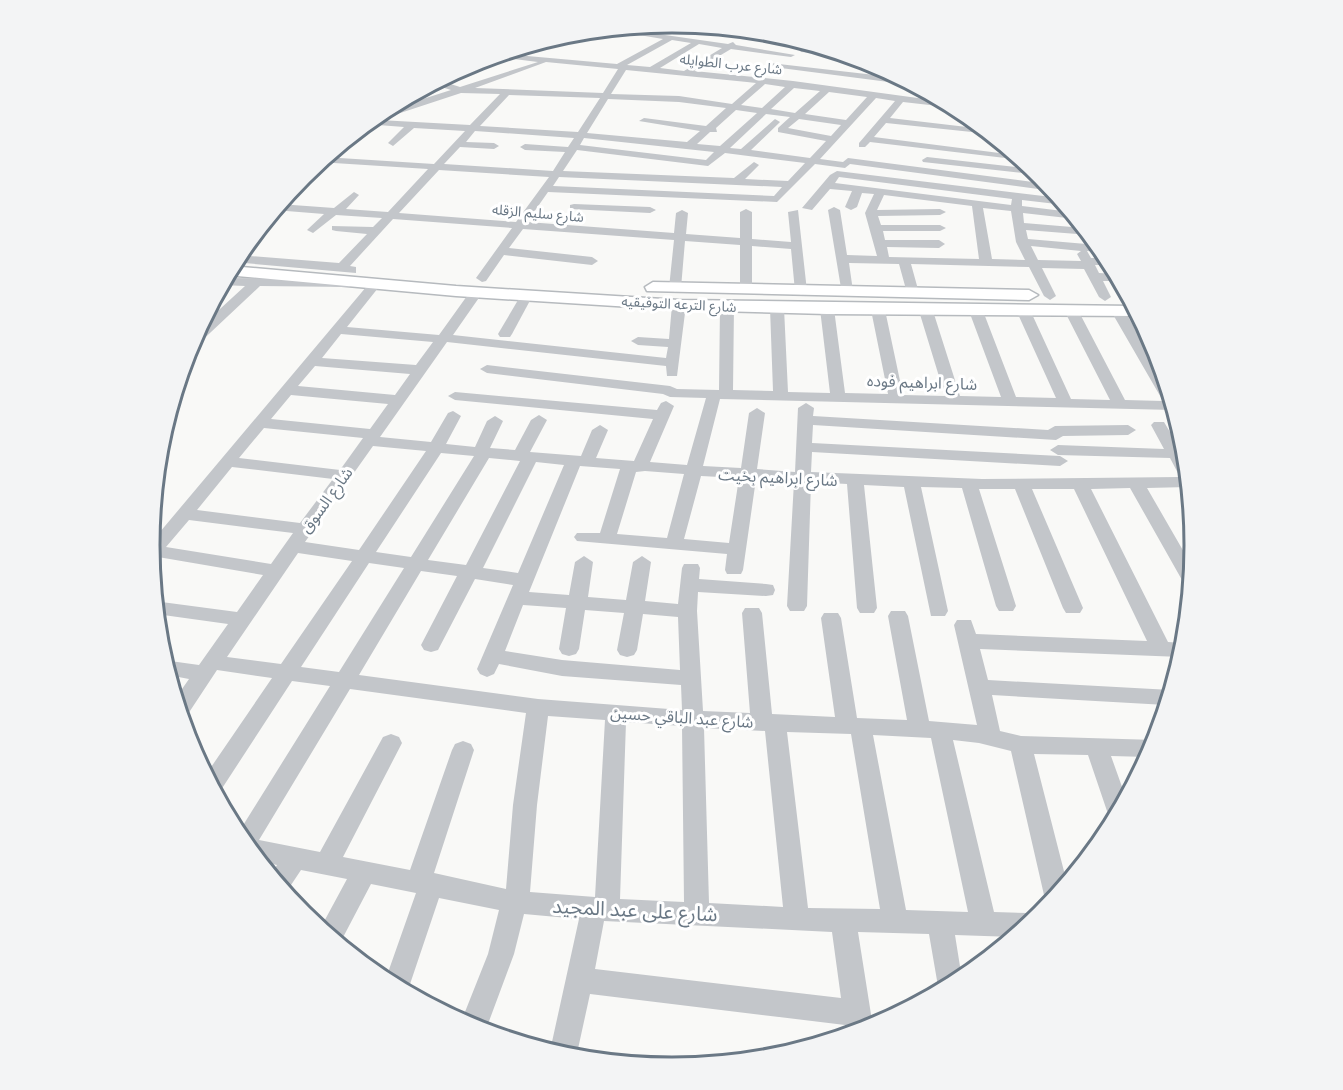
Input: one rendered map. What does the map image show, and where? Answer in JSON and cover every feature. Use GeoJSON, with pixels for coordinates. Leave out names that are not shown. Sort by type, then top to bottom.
{"type":"FeatureCollection","features":[{"type":"Feature","properties":{"kind":"main road"},"geometry":{"type":"LineString","coordinates":[[243,266],[359,276]]}},
{"type":"Feature","properties":{"kind":"main road"},"geometry":{"type":"LineString","coordinates":[[239,271],[359,276]]}},
{"type":"Feature","properties":{"kind":"main road","name":"شارع الترعه التوفيقيه"},"geometry":{"type":"LineString","coordinates":[[359,276],[677,296],[746,289],[1106,297],[1123,304]]}},
{"type":"Feature","properties":{"kind":"main road","name":"شارع الترعه التوفيقيه"},"geometry":{"type":"LineString","coordinates":[[479,285],[527,295],[625,294]]}},
{"type":"Feature","properties":{"kind":"main road"},"geometry":{"type":"LineString","coordinates":[[826,291],[827,309]]}},
{"type":"Feature","properties":{"kind":"main road","name":"شارع الترعه التوفيقيه"},"geometry":{"type":"LineString","coordinates":[[677,296],[727,306],[926,311],[1072,312],[1123,304]]}},
{"type":"Feature","properties":{"kind":"street"},"geometry":{"type":"LineString","coordinates":[[621,67],[671,38],[675,33]]}},
{"type":"Feature","properties":{"kind":"street"},"geometry":{"type":"LineString","coordinates":[[642,34],[839,64]]}},
{"type":"Feature","properties":{"kind":"street"},"geometry":{"type":"LineString","coordinates":[[724,36],[777,45],[769,52]]}},
{"type":"Feature","properties":{"kind":"street"},"geometry":{"type":"LineString","coordinates":[[686,73],[740,39]]}},
{"type":"Feature","properties":{"kind":"street"},"geometry":{"type":"LineString","coordinates":[[651,69],[698,42]]}},
{"type":"Feature","properties":{"kind":"street"},"geometry":{"type":"LineString","coordinates":[[746,56],[756,50]]}},
{"type":"Feature","properties":{"kind":"street"},"geometry":{"type":"LineString","coordinates":[[747,79],[801,50],[839,64],[856,75],[876,76]]}},
{"type":"Feature","properties":{"kind":"street","name":"شارع عرب الطوايله"},"geometry":{"type":"LineString","coordinates":[[517,57],[698,74],[722,74],[928,102]]}},
{"type":"Feature","properties":{"kind":"street"},"geometry":{"type":"LineString","coordinates":[[408,107],[551,60]]}},
{"type":"Feature","properties":{"kind":"street"},"geometry":{"type":"LineString","coordinates":[[773,65],[839,64]]}},
{"type":"Feature","properties":{"kind":"street"},"geometry":{"type":"LineString","coordinates":[[814,87],[839,64]]}},
{"type":"Feature","properties":{"kind":"street","name":"شارع السوق"},"geometry":{"type":"LineString","coordinates":[[184,702],[293,546],[443,339],[583,134],[621,67]]}},
{"type":"Feature","properties":{"kind":"street"},"geometry":{"type":"LineString","coordinates":[[841,91],[861,70]]}},
{"type":"Feature","properties":{"kind":"street"},"geometry":{"type":"LineString","coordinates":[[692,82],[698,74]]}},
{"type":"Feature","properties":{"kind":"street"},"geometry":{"type":"LineString","coordinates":[[693,108],[722,74]]}},
{"type":"Feature","properties":{"kind":"street"},"geometry":{"type":"LineString","coordinates":[[781,83],[794,74]]}},
{"type":"Feature","properties":{"kind":"street"},"geometry":{"type":"LineString","coordinates":[[690,145],[763,81]]}},
{"type":"Feature","properties":{"kind":"street"},"geometry":{"type":"LineString","coordinates":[[584,94],[592,82]]}},
{"type":"Feature","properties":{"kind":"street"},"geometry":{"type":"LineString","coordinates":[[160,543],[337,330],[375,231],[473,128],[523,83]]}},
{"type":"Feature","properties":{"kind":"street"},"geometry":{"type":"LineString","coordinates":[[525,147],[573,148],[708,163],[793,84]]}},
{"type":"Feature","properties":{"kind":"street"},"geometry":{"type":"LineString","coordinates":[[446,86],[460,90],[511,92],[607,95],[683,94],[701,101],[798,115],[845,126]]}},
{"type":"Feature","properties":{"kind":"street"},"geometry":{"type":"LineString","coordinates":[[886,96],[898,86]]}},
{"type":"Feature","properties":{"kind":"street"},"geometry":{"type":"LineString","coordinates":[[786,137],[798,115],[810,101],[828,89]]}},
{"type":"Feature","properties":{"kind":"street"},"geometry":{"type":"LineString","coordinates":[[729,92],[747,94]]}},
{"type":"Feature","properties":{"kind":"street"},"geometry":{"type":"LineString","coordinates":[[545,189],[778,199],[814,161],[817,150],[833,139],[859,105],[874,95]]}},
{"type":"Feature","properties":{"kind":"street"},"geometry":{"type":"LineString","coordinates":[[808,208],[902,98]]}},
{"type":"Feature","properties":{"kind":"street"},"geometry":{"type":"LineString","coordinates":[[892,110],[956,119]]}},
{"type":"Feature","properties":{"kind":"street"},"geometry":{"type":"LineString","coordinates":[[646,140],[684,116],[655,112]]}},
{"type":"Feature","properties":{"kind":"street"},"geometry":{"type":"LineString","coordinates":[[883,120],[971,130]]}},
{"type":"Feature","properties":{"kind":"street"},"geometry":{"type":"LineString","coordinates":[[644,121],[739,134]]}},
{"type":"Feature","properties":{"kind":"street"},"geometry":{"type":"LineString","coordinates":[[745,151],[771,121],[814,161],[1019,191],[1048,198]]}},
{"type":"Feature","properties":{"kind":"street"},"geometry":{"type":"LineString","coordinates":[[383,122],[583,134],[745,151],[786,137],[845,126]]}},
{"type":"Feature","properties":{"kind":"street"},"geometry":{"type":"LineString","coordinates":[[393,143],[412,124]]}},
{"type":"Feature","properties":{"kind":"street"},"geometry":{"type":"LineString","coordinates":[[875,130],[988,143]]}},
{"type":"Feature","properties":{"kind":"street"},"geometry":{"type":"LineString","coordinates":[[786,137],[833,139]]}},
{"type":"Feature","properties":{"kind":"street"},"geometry":{"type":"LineString","coordinates":[[615,152],[628,138]]}},
{"type":"Feature","properties":{"kind":"street"},"geometry":{"type":"LineString","coordinates":[[867,139],[1004,156]]}},
{"type":"Feature","properties":{"kind":"street"},"geometry":{"type":"LineString","coordinates":[[457,144],[494,146]]}},
{"type":"Feature","properties":{"kind":"street"},"geometry":{"type":"LineString","coordinates":[[857,151],[1016,166]]}},
{"type":"Feature","properties":{"kind":"street"},"geometry":{"type":"LineString","coordinates":[[632,167],[641,155]]}},
{"type":"Feature","properties":{"kind":"street"},"geometry":{"type":"LineString","coordinates":[[665,172],[670,158]]}},
{"type":"Feature","properties":{"kind":"street"},"geometry":{"type":"LineString","coordinates":[[333,161],[435,168],[792,184]]}},
{"type":"Feature","properties":{"kind":"street"},"geometry":{"type":"LineString","coordinates":[[736,182],[754,165]]}},
{"type":"Feature","properties":{"kind":"street"},"geometry":{"type":"LineString","coordinates":[[843,167],[1019,191],[1040,189]]}},
{"type":"Feature","properties":{"kind":"street"},"geometry":{"type":"LineString","coordinates":[[779,168],[804,171]]}},
{"type":"Feature","properties":{"kind":"street"},"geometry":{"type":"LineString","coordinates":[[1022,172],[1017,211],[1018,226],[1022,242],[1050,296]]}},
{"type":"Feature","properties":{"kind":"street"},"geometry":{"type":"LineString","coordinates":[[827,185],[893,194],[941,206]]}},
{"type":"Feature","properties":{"kind":"street"},"geometry":{"type":"LineString","coordinates":[[851,207],[858,189]]}},
{"type":"Feature","properties":{"kind":"street"},"geometry":{"type":"LineString","coordinates":[[599,208],[602,192]]}},
{"type":"Feature","properties":{"kind":"street"},"geometry":{"type":"LineString","coordinates":[[880,192],[871,207],[884,260]]}},
{"type":"Feature","properties":{"kind":"street"},"geometry":{"type":"LineString","coordinates":[[887,206],[893,194]]}},
{"type":"Feature","properties":{"kind":"street"},"geometry":{"type":"LineString","coordinates":[[313,230],[354,195]]}},
{"type":"Feature","properties":{"kind":"street"},"geometry":{"type":"LineString","coordinates":[[705,210],[711,197]]}},
{"type":"Feature","properties":{"kind":"street"},"geometry":{"type":"LineString","coordinates":[[731,209],[737,198]]}},
{"type":"Feature","properties":{"kind":"street"},"geometry":{"type":"LineString","coordinates":[[574,207],[599,208],[625,205],[649,214],[639,236]]}},
{"type":"Feature","properties":{"kind":"street"},"geometry":{"type":"LineString","coordinates":[[872,213],[941,206],[977,206],[1063,215]]}},
{"type":"Feature","properties":{"kind":"street"},"geometry":{"type":"LineString","coordinates":[[941,206],[939,244],[944,261]]}},
{"type":"Feature","properties":{"kind":"street"},"geometry":{"type":"LineString","coordinates":[[977,206],[986,266]]}},
{"type":"Feature","properties":{"kind":"street","name":"شارع سليم الزقله"},"geometry":{"type":"LineString","coordinates":[[286,208],[518,227],[797,246]]}},
{"type":"Feature","properties":{"kind":"street"},"geometry":{"type":"LineString","coordinates":[[834,210],[847,291]]}},
{"type":"Feature","properties":{"kind":"street"},"geometry":{"type":"LineString","coordinates":[[746,212],[746,289]]}},
{"type":"Feature","properties":{"kind":"street"},"geometry":{"type":"LineString","coordinates":[[794,212],[801,291]]}},
{"type":"Feature","properties":{"kind":"street"},"geometry":{"type":"LineString","coordinates":[[607,539],[634,467],[664,415],[670,392],[682,213]]}},
{"type":"Feature","properties":{"kind":"street"},"geometry":{"type":"LineString","coordinates":[[1018,226],[1076,231]]}},
{"type":"Feature","properties":{"kind":"street"},"geometry":{"type":"LineString","coordinates":[[336,228],[375,231]]}},
{"type":"Feature","properties":{"kind":"street"},"geometry":{"type":"LineString","coordinates":[[875,228],[940,228]]}},
{"type":"Feature","properties":{"kind":"street"},"geometry":{"type":"LineString","coordinates":[[1022,242],[1088,248]]}},
{"type":"Feature","properties":{"kind":"street"},"geometry":{"type":"LineString","coordinates":[[880,243],[939,244]]}},
{"type":"Feature","properties":{"kind":"street"},"geometry":{"type":"LineString","coordinates":[[1079,247],[1106,297]]}},
{"type":"Feature","properties":{"kind":"street"},"geometry":{"type":"LineString","coordinates":[[501,252],[592,261]]}},
{"type":"Feature","properties":{"kind":"street"},"geometry":{"type":"LineString","coordinates":[[842,259],[944,261],[986,266],[1034,262],[1098,263]]}},
{"type":"Feature","properties":{"kind":"street"},"geometry":{"type":"LineString","coordinates":[[904,260],[913,293]]}},
{"type":"Feature","properties":{"kind":"street","name":"شارع الترعه التوفيقيه"},"geometry":{"type":"LineString","coordinates":[[246,261],[359,276]]}},
{"type":"Feature","properties":{"kind":"street","name":"شارع الترعه التوفيقيه"},"geometry":{"type":"LineString","coordinates":[[232,282],[336,284],[359,276]]}},
{"type":"Feature","properties":{"kind":"street"},"geometry":{"type":"LineString","coordinates":[[1095,278],[1108,278]]}},
{"type":"Feature","properties":{"kind":"street"},"geometry":{"type":"LineString","coordinates":[[208,327],[256,283]]}},
{"type":"Feature","properties":{"kind":"street"},"geometry":{"type":"LineString","coordinates":[[527,295],[474,385],[529,403],[664,415]]}},
{"type":"Feature","properties":{"kind":"street"},"geometry":{"type":"LineString","coordinates":[[1123,304],[1144,346]]}},
{"type":"Feature","properties":{"kind":"street"},"geometry":{"type":"LineString","coordinates":[[674,544],[692,471],[700,455],[720,395],[727,306]]}},
{"type":"Feature","properties":{"kind":"street"},"geometry":{"type":"LineString","coordinates":[[777,308],[781,397]]}},
{"type":"Feature","properties":{"kind":"street"},"geometry":{"type":"LineString","coordinates":[[827,309],[838,398]]}},
{"type":"Feature","properties":{"kind":"street"},"geometry":{"type":"LineString","coordinates":[[878,310],[895,399],[902,452],[938,611]]}},
{"type":"Feature","properties":{"kind":"street"},"geometry":{"type":"LineString","coordinates":[[926,311],[954,401]]}},
{"type":"Feature","properties":{"kind":"street"},"geometry":{"type":"LineString","coordinates":[[976,311],[1011,403]]}},
{"type":"Feature","properties":{"kind":"street"},"geometry":{"type":"LineString","coordinates":[[1024,312],[1058,404],[1057,444],[1072,486],[1161,649]]}},
{"type":"Feature","properties":{"kind":"street"},"geometry":{"type":"LineString","coordinates":[[1072,312],[1120,405]]}},
{"type":"Feature","properties":{"kind":"street"},"geometry":{"type":"LineString","coordinates":[[337,330],[443,339],[503,339],[559,351],[673,363]]}},
{"type":"Feature","properties":{"kind":"street"},"geometry":{"type":"LineString","coordinates":[[638,341],[675,343]]}},
{"type":"Feature","properties":{"kind":"street"},"geometry":{"type":"LineString","coordinates":[[529,403],[559,351]]}},
{"type":"Feature","properties":{"kind":"street"},"geometry":{"type":"LineString","coordinates":[[311,362],[420,370]]}},
{"type":"Feature","properties":{"kind":"street","name":"شارع ابراهيم فوده"},"geometry":{"type":"LineString","coordinates":[[474,385],[544,375],[670,392],[720,395],[1164,406]]}},
{"type":"Feature","properties":{"kind":"street"},"geometry":{"type":"LineString","coordinates":[[288,390],[399,400]]}},
{"type":"Feature","properties":{"kind":"street"},"geometry":{"type":"LineString","coordinates":[[797,606],[802,478],[807,420],[806,397]]}},
{"type":"Feature","properties":{"kind":"street"},"geometry":{"type":"LineString","coordinates":[[734,570],[757,413]]}},
{"type":"Feature","properties":{"kind":"street"},"geometry":{"type":"LineString","coordinates":[[216,779],[436,448],[453,416]]}},
{"type":"Feature","properties":{"kind":"street"},"geometry":{"type":"LineString","coordinates":[[431,645],[471,572],[525,457],[539,420]]}},
{"type":"Feature","properties":{"kind":"street"},"geometry":{"type":"LineString","coordinates":[[807,420],[897,425],[1057,444],[1175,454]]}},
{"type":"Feature","properties":{"kind":"street"},"geometry":{"type":"LineString","coordinates":[[250,835],[417,564],[482,452],[495,421]]}},
{"type":"Feature","properties":{"kind":"street","name":"شارع ابراهيم بخيت"},"geometry":{"type":"LineString","coordinates":[[260,423],[436,448],[748,476],[969,485],[1072,486],[1179,482]]}},
{"type":"Feature","properties":{"kind":"street"},"geometry":{"type":"LineString","coordinates":[[1159,425],[1174,446]]}},
{"type":"Feature","properties":{"kind":"street"},"geometry":{"type":"LineString","coordinates":[[600,430],[580,462],[490,662],[689,678]]}},
{"type":"Feature","properties":{"kind":"street"},"geometry":{"type":"LineString","coordinates":[[805,447],[902,452],[1057,444],[1128,430]]}},
{"type":"Feature","properties":{"kind":"street"},"geometry":{"type":"LineString","coordinates":[[228,462],[344,475]]}},
{"type":"Feature","properties":{"kind":"street"},"geometry":{"type":"LineString","coordinates":[[855,481],[867,608]]}},
{"type":"Feature","properties":{"kind":"street"},"geometry":{"type":"LineString","coordinates":[[1136,484],[1183,566]]}},
{"type":"Feature","properties":{"kind":"street"},"geometry":{"type":"LineString","coordinates":[[969,485],[1006,606]]}},
{"type":"Feature","properties":{"kind":"street"},"geometry":{"type":"LineString","coordinates":[[1022,485],[1072,608]]}},
{"type":"Feature","properties":{"kind":"street"},"geometry":{"type":"LineString","coordinates":[[184,514],[305,530]]}},
{"type":"Feature","properties":{"kind":"street"},"geometry":{"type":"LineString","coordinates":[[583,537],[737,549]]}},
{"type":"Feature","properties":{"kind":"street"},"geometry":{"type":"LineString","coordinates":[[293,546],[471,572],[521,589],[577,602],[687,611]]}},
{"type":"Feature","properties":{"kind":"street"},"geometry":{"type":"LineString","coordinates":[[160,554],[276,571]]}},
{"type":"Feature","properties":{"kind":"street"},"geometry":{"type":"LineString","coordinates":[[569,649],[584,562]]}},
{"type":"Feature","properties":{"kind":"street"},"geometry":{"type":"LineString","coordinates":[[627,650],[642,562]]}},
{"type":"Feature","properties":{"kind":"street"},"geometry":{"type":"LineString","coordinates":[[697,914],[693,719],[687,611],[690,577],[766,590]]}},
{"type":"Feature","properties":{"kind":"street"},"geometry":{"type":"LineString","coordinates":[[164,608],[242,619]]}},
{"type":"Feature","properties":{"kind":"street"},"geometry":{"type":"LineString","coordinates":[[752,613],[797,919]]}},
{"type":"Feature","properties":{"kind":"street"},"geometry":{"type":"LineString","coordinates":[[898,616],[984,924]]}},
{"type":"Feature","properties":{"kind":"street"},"geometry":{"type":"LineString","coordinates":[[831,618],[895,921]]}},
{"type":"Feature","properties":{"kind":"street"},"geometry":{"type":"LineString","coordinates":[[991,736],[966,633],[1173,650]]}},
{"type":"Feature","properties":{"kind":"street","name":"شارع عبد الباقي حسين"},"geometry":{"type":"LineString","coordinates":[[174,667],[287,673],[538,708],[693,719],[930,730],[991,736],[1021,745],[1142,748]]}},
{"type":"Feature","properties":{"kind":"street"},"geometry":{"type":"LineString","coordinates":[[979,687],[1160,697]]}},
{"type":"Feature","properties":{"kind":"street"},"geometry":{"type":"LineString","coordinates":[[477,1018],[501,954],[516,902],[525,805],[538,708]]}},
{"type":"Feature","properties":{"kind":"street"},"geometry":{"type":"LineString","coordinates":[[565,1046],[579,980],[600,909],[616,713]]}},
{"type":"Feature","properties":{"kind":"street"},"geometry":{"type":"LineString","coordinates":[[327,863],[391,743]]}},
{"type":"Feature","properties":{"kind":"street"},"geometry":{"type":"LineString","coordinates":[[1021,745],[1055,885]]}},
{"type":"Feature","properties":{"kind":"street"},"geometry":{"type":"LineString","coordinates":[[1096,746],[1115,800]]}},
{"type":"Feature","properties":{"kind":"street"},"geometry":{"type":"LineString","coordinates":[[399,978],[464,750]]}},
{"type":"Feature","properties":{"kind":"street","name":"شارع على عبد المجيد"},"geometry":{"type":"LineString","coordinates":[[261,851],[426,882],[516,902],[600,909],[797,919],[1015,925]]}},
{"type":"Feature","properties":{"kind":"street"},"geometry":{"type":"LineString","coordinates":[[282,878],[295,857]]}},
{"type":"Feature","properties":{"kind":"street"},"geometry":{"type":"LineString","coordinates":[[334,930],[365,870]]}},
{"type":"Feature","properties":{"kind":"street"},"geometry":{"type":"LineString","coordinates":[[843,920],[859,1021]]}},
{"type":"Feature","properties":{"kind":"street"},"geometry":{"type":"LineString","coordinates":[[940,922],[948,975]]}},
{"type":"Feature","properties":{"kind":"street"},"geometry":{"type":"LineString","coordinates":[[579,980],[857,1022]]}}]}
